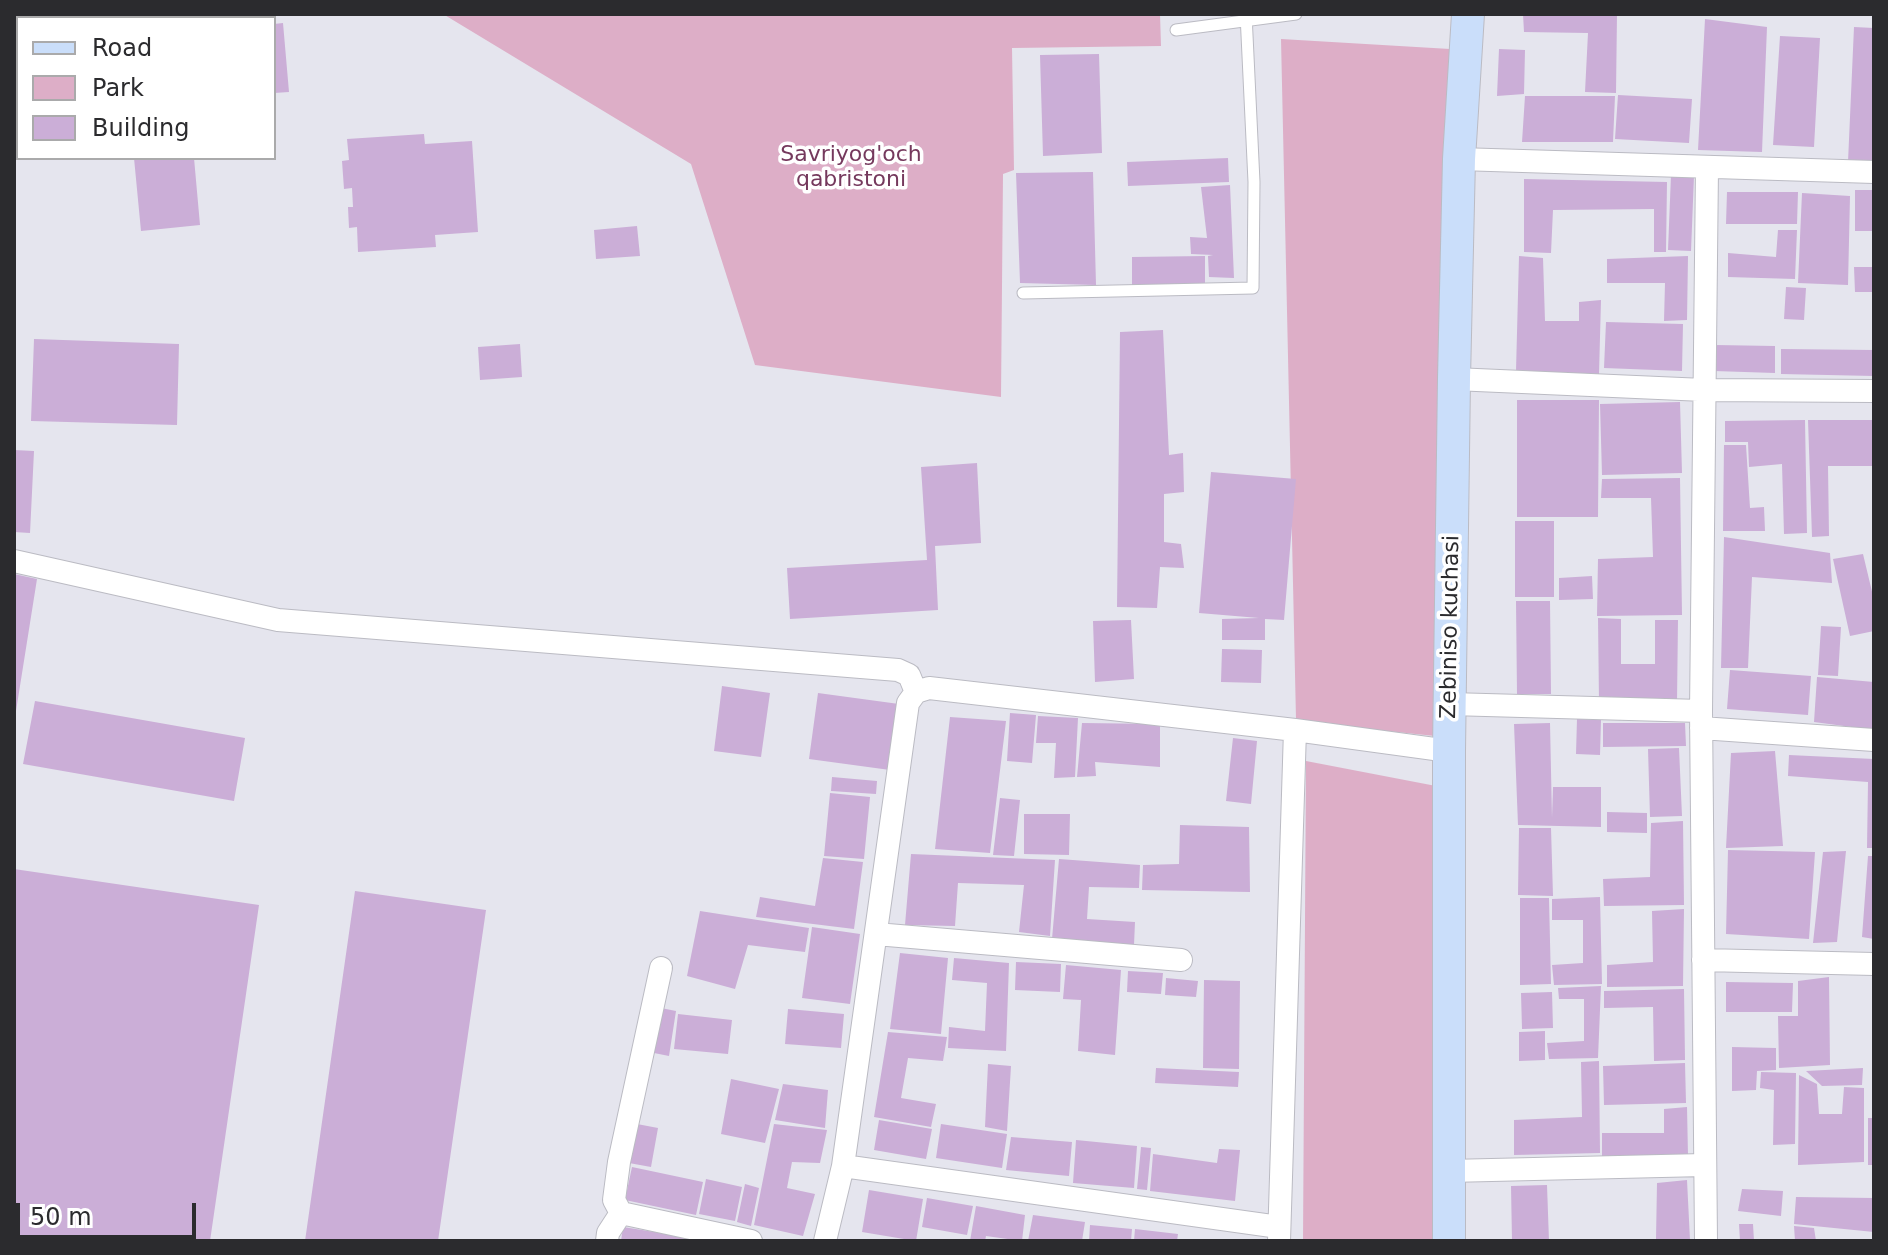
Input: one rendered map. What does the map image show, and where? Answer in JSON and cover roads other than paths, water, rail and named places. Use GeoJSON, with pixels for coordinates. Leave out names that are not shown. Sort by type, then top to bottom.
{"type":"FeatureCollection","features":[{"type":"Feature","properties":{"kind":"street","name":"Zebiniso kuchasi"},"geometry":{"type":"LineString","coordinates":[[1449,1241],[1449,751],[1454,379],[1459,159],[1468,14]]}},
{"type":"Feature","properties":{"kind":"street"},"geometry":{"type":"LineString","coordinates":[[1459,159],[1874,172]]}},
{"type":"Feature","properties":{"kind":"street"},"geometry":{"type":"LineString","coordinates":[[1706,1241],[1701,720],[1707,168]]}},
{"type":"Feature","properties":{"kind":"street"},"geometry":{"type":"LineString","coordinates":[[1454,379],[1704,390],[1874,391]]}},
{"type":"Feature","properties":{"kind":"street"},"geometry":{"type":"LineString","coordinates":[[14,561],[278,620],[898,670],[909,675],[916,692]]}},
{"type":"Feature","properties":{"kind":"street"},"geometry":{"type":"LineString","coordinates":[[825,1241],[843,1166],[908,703],[916,692],[929,688],[1449,751]]}},
{"type":"Feature","properties":{"kind":"street"},"geometry":{"type":"LineString","coordinates":[[1450,704],[1701,720],[1874,740]]}},
{"type":"Feature","properties":{"kind":"street"},"geometry":{"type":"LineString","coordinates":[[843,1166],[1279,1234],[1295,730]]}},
{"type":"Feature","properties":{"kind":"street"},"geometry":{"type":"LineString","coordinates":[[876,934],[1181,960]]}},
{"type":"Feature","properties":{"kind":"street"},"geometry":{"type":"LineString","coordinates":[[1703,960],[1874,964]]}},
{"type":"Feature","properties":{"kind":"street"},"geometry":{"type":"LineString","coordinates":[[661,968],[619,1162],[614,1200],[621,1213],[751,1241]]}},
{"type":"Feature","properties":{"kind":"street"},"geometry":{"type":"LineString","coordinates":[[1449,1171],[1704,1165]]}},
{"type":"Feature","properties":{"kind":"street"},"geometry":{"type":"LineString","coordinates":[[607,1241],[608,1233],[621,1213]]}},
{"type":"Feature","properties":{"kind":"lane"},"geometry":{"type":"LineString","coordinates":[[1176,30],[1246,17],[1296,14]]}},
{"type":"Feature","properties":{"kind":"lane"},"geometry":{"type":"LineString","coordinates":[[1023,293],[1253,288],[1254,182],[1246,17]]}},
{"type":"Feature","properties":{"kind":"park label","name":"Savriyog'och qabristoni"},"geometry":{"type":"Point","coordinates":[851,168]}}]}
